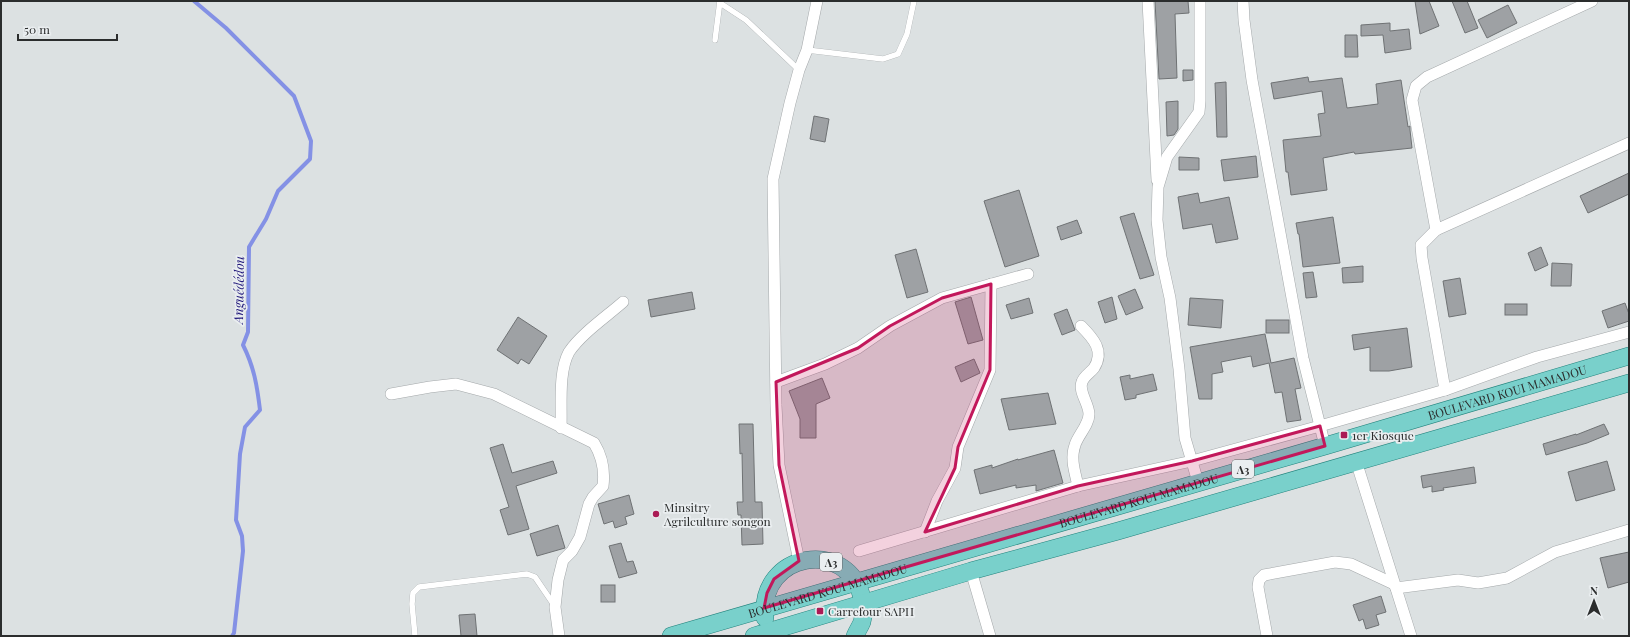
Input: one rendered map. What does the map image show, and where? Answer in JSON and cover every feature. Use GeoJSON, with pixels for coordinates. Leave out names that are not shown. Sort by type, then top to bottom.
{"type":"FeatureCollection","features":[{"type":"Feature","properties":{"kind":"main road","name":"BOULEVARD KOUI MAMADOU"},"geometry":{"type":"LineString","coordinates":[[671,636],[1629,356]]}},
{"type":"Feature","properties":{"kind":"main road","name":"BOULEVARD KOUI MAMADOU"},"geometry":{"type":"LineString","coordinates":[[754,636],[772,634],[864,604],[971,572],[1629,384]]}},
{"type":"Feature","properties":{"kind":"main road","name":"A3"},"geometry":{"type":"LineString","coordinates":[[772,634],[766,620],[764,608],[767,593],[774,579],[785,568],[800,561],[815,559],[831,562],[845,570],[856,581],[864,604],[862,621],[855,636]]}},
{"type":"Feature","properties":{"kind":"street"},"geometry":{"type":"LineString","coordinates":[[800,561],[780,465],[776,382],[773,179],[790,103],[799,70],[807,50],[817,1]]}},
{"type":"Feature","properties":{"kind":"street"},"geometry":{"type":"LineString","coordinates":[[1148,1],[1158,187],[1157,220],[1161,257],[1170,298],[1179,369],[1185,438],[1198,482]]}},
{"type":"Feature","properties":{"kind":"street"},"geometry":{"type":"LineString","coordinates":[[1158,187],[1167,157],[1199,112],[1200,1]]}},
{"type":"Feature","properties":{"kind":"street"},"geometry":{"type":"LineString","coordinates":[[1243,1],[1252,80],[1303,358],[1325,446]]}},
{"type":"Feature","properties":{"kind":"street"},"geometry":{"type":"LineString","coordinates":[[1436,230],[1412,100],[1416,86],[1427,77],[1592,1]]}},
{"type":"Feature","properties":{"kind":"street"},"geometry":{"type":"LineString","coordinates":[[1445,390],[1421,245],[1436,230],[1629,143]]}},
{"type":"Feature","properties":{"kind":"street"},"geometry":{"type":"LineString","coordinates":[[776,382],[825,364],[858,348],[890,326],[942,298],[1028,274]]}},
{"type":"Feature","properties":{"kind":"street"},"geometry":{"type":"LineString","coordinates":[[925,532],[937,501],[955,468],[958,447],[990,370],[991,284]]}},
{"type":"Feature","properties":{"kind":"street"},"geometry":{"type":"LineString","coordinates":[[562,428],[562,374],[568,354],[576,343],[623,302]]}},
{"type":"Feature","properties":{"kind":"street"},"geometry":{"type":"LineString","coordinates":[[1078,486],[1072,459],[1075,445],[1089,414],[1081,386],[1082,381],[1093,369],[1098,360],[1098,350],[1093,339],[1081,326]]}},
{"type":"Feature","properties":{"kind":"street"},"geometry":{"type":"LineString","coordinates":[[859,551],[1078,486],[1192,461],[1320,426],[1445,390],[1537,357],[1629,332]]}},
{"type":"Feature","properties":{"kind":"street"},"geometry":{"type":"LineString","coordinates":[[391,394],[456,384],[494,394],[594,443],[601,456],[604,473],[604,486],[593,497],[589,504],[580,537],[572,551],[563,560],[558,580],[555,607],[559,636]]}},
{"type":"Feature","properties":{"kind":"street"},"geometry":{"type":"LineString","coordinates":[[1356,461],[1411,636]]}},
{"type":"Feature","properties":{"kind":"street"},"geometry":{"type":"LineString","coordinates":[[1267,636],[1258,587],[1259,580],[1264,575],[1335,562],[1351,564],[1395,586],[1458,580],[1478,583],[1506,578],[1555,552],[1629,530]]}},
{"type":"Feature","properties":{"kind":"street"},"geometry":{"type":"LineString","coordinates":[[971,572],[990,636]]}},
{"type":"Feature","properties":{"kind":"lane"},"geometry":{"type":"LineString","coordinates":[[807,50],[883,59],[898,54],[907,34],[914,1]]}},
{"type":"Feature","properties":{"kind":"lane"},"geometry":{"type":"LineString","coordinates":[[715,40],[720,2],[746,20],[799,70]]}},
{"type":"Feature","properties":{"kind":"lane"},"geometry":{"type":"LineString","coordinates":[[415,636],[412,604],[413,593],[419,587],[527,574],[535,577],[555,607]]}},
{"type":"Feature","properties":{"kind":"highlighted area"},"geometry":{"type":"Polygon","coordinates":[[[991,284],[990,370],[958,447],[955,468],[925,532],[1078,486],[1192,461],[1320,426],[1325,446],[764,608],[767,593],[774,579],[799,561],[779,465],[776,382],[858,348],[890,326],[942,298],[991,284]]]}},
{"type":"Feature","properties":{"kind":"building"},"geometry":{"type":"Polygon","coordinates":[[[1155,1],[1188,1],[1189,13],[1175,14],[1177,78],[1159,79],[1155,1]]]}},
{"type":"Feature","properties":{"kind":"building"},"geometry":{"type":"Polygon","coordinates":[[[1415,1],[1429,1],[1439,26],[1420,34],[1415,1]]]}},
{"type":"Feature","properties":{"kind":"building"},"geometry":{"type":"Polygon","coordinates":[[[1452,1],[1467,1],[1478,28],[1465,33],[1452,1]]]}},
{"type":"Feature","properties":{"kind":"building"},"geometry":{"type":"Polygon","coordinates":[[[1508,5],[1517,23],[1487,38],[1478,20],[1508,5]]]}},
{"type":"Feature","properties":{"kind":"building"},"geometry":{"type":"Polygon","coordinates":[[[1390,23],[1390,31],[1409,29],[1411,49],[1385,53],[1383,35],[1361,36],[1361,25],[1390,23]]]}},
{"type":"Feature","properties":{"kind":"building"},"geometry":{"type":"Polygon","coordinates":[[[1345,35],[1357,35],[1358,57],[1345,57],[1345,35]]]}},
{"type":"Feature","properties":{"kind":"building"},"geometry":{"type":"Polygon","coordinates":[[[1183,70],[1193,70],[1193,80],[1183,81],[1183,70]]]}},
{"type":"Feature","properties":{"kind":"building"},"geometry":{"type":"Polygon","coordinates":[[[1308,77],[1309,82],[1342,78],[1347,108],[1378,104],[1376,84],[1401,80],[1408,127],[1410,126],[1412,148],[1355,154],[1354,152],[1323,158],[1327,190],[1291,195],[1288,172],[1286,172],[1283,140],[1321,136],[1318,114],[1325,113],[1322,91],[1274,99],[1271,83],[1308,77]]]}},
{"type":"Feature","properties":{"kind":"building"},"geometry":{"type":"Polygon","coordinates":[[[1226,82],[1227,137],[1217,137],[1215,83],[1226,82]]]}},
{"type":"Feature","properties":{"kind":"building"},"geometry":{"type":"Polygon","coordinates":[[[1178,101],[1178,129],[1174,135],[1167,136],[1166,102],[1178,101]]]}},
{"type":"Feature","properties":{"kind":"building"},"geometry":{"type":"Polygon","coordinates":[[[814,116],[829,119],[825,142],[810,139],[814,116]]]}},
{"type":"Feature","properties":{"kind":"building"},"geometry":{"type":"Polygon","coordinates":[[[1256,156],[1258,177],[1224,181],[1221,160],[1256,156]]]}},
{"type":"Feature","properties":{"kind":"building"},"geometry":{"type":"Polygon","coordinates":[[[1179,157],[1199,158],[1199,170],[1179,170],[1179,157]]]}},
{"type":"Feature","properties":{"kind":"building"},"geometry":{"type":"Polygon","coordinates":[[[1629,173],[1629,194],[1588,213],[1580,196],[1629,173]]]}},
{"type":"Feature","properties":{"kind":"building"},"geometry":{"type":"Polygon","coordinates":[[[1019,190],[1039,256],[1005,267],[984,201],[1019,190]]]}},
{"type":"Feature","properties":{"kind":"building"},"geometry":{"type":"Polygon","coordinates":[[[1198,193],[1200,203],[1229,197],[1238,239],[1216,243],[1212,224],[1183,229],[1178,197],[1198,193]]]}},
{"type":"Feature","properties":{"kind":"building"},"geometry":{"type":"Polygon","coordinates":[[[1134,213],[1154,275],[1140,279],[1120,217],[1134,213]]]}},
{"type":"Feature","properties":{"kind":"building"},"geometry":{"type":"Polygon","coordinates":[[[1333,217],[1340,263],[1303,267],[1299,234],[1296,223],[1333,217]]]}},
{"type":"Feature","properties":{"kind":"building"},"geometry":{"type":"Polygon","coordinates":[[[1077,220],[1082,233],[1061,240],[1057,227],[1077,220]]]}},
{"type":"Feature","properties":{"kind":"building"},"geometry":{"type":"Polygon","coordinates":[[[1541,247],[1548,265],[1535,271],[1528,253],[1541,247]]]}},
{"type":"Feature","properties":{"kind":"building"},"geometry":{"type":"Polygon","coordinates":[[[916,249],[928,292],[907,298],[895,255],[916,249]]]}},
{"type":"Feature","properties":{"kind":"building"},"geometry":{"type":"Polygon","coordinates":[[[1552,263],[1572,264],[1571,286],[1551,286],[1552,263]]]}},
{"type":"Feature","properties":{"kind":"building"},"geometry":{"type":"Polygon","coordinates":[[[1363,266],[1363,282],[1343,283],[1342,268],[1363,266]]]}},
{"type":"Feature","properties":{"kind":"building"},"geometry":{"type":"Polygon","coordinates":[[[1313,272],[1317,297],[1306,298],[1303,273],[1313,272]]]}},
{"type":"Feature","properties":{"kind":"building"},"geometry":{"type":"Polygon","coordinates":[[[1460,278],[1466,314],[1449,317],[1443,281],[1460,278]]]}},
{"type":"Feature","properties":{"kind":"building"},"geometry":{"type":"Polygon","coordinates":[[[1135,289],[1143,308],[1126,315],[1118,296],[1135,289]]]}},
{"type":"Feature","properties":{"kind":"building"},"geometry":{"type":"Polygon","coordinates":[[[692,292],[695,309],[651,317],[648,300],[692,292]]]}},
{"type":"Feature","properties":{"kind":"building"},"geometry":{"type":"Polygon","coordinates":[[[971,297],[983,340],[968,344],[955,302],[971,297]]]}},
{"type":"Feature","properties":{"kind":"building"},"geometry":{"type":"Polygon","coordinates":[[[1112,297],[1117,319],[1105,323],[1098,302],[1112,297]]]}},
{"type":"Feature","properties":{"kind":"building"},"geometry":{"type":"Polygon","coordinates":[[[1029,298],[1033,313],[1011,319],[1006,305],[1029,298]]]}},
{"type":"Feature","properties":{"kind":"building"},"geometry":{"type":"Polygon","coordinates":[[[1190,298],[1223,300],[1221,328],[1188,325],[1190,298]]]}},
{"type":"Feature","properties":{"kind":"building"},"geometry":{"type":"Polygon","coordinates":[[[1625,303],[1629,314],[1629,321],[1608,328],[1602,311],[1625,303]]]}},
{"type":"Feature","properties":{"kind":"building"},"geometry":{"type":"Polygon","coordinates":[[[1505,304],[1527,304],[1527,315],[1505,315],[1505,304]]]}},
{"type":"Feature","properties":{"kind":"building"},"geometry":{"type":"Polygon","coordinates":[[[1067,309],[1075,330],[1062,335],[1054,314],[1067,309]]]}},
{"type":"Feature","properties":{"kind":"building"},"geometry":{"type":"Polygon","coordinates":[[[518,317],[547,336],[529,364],[521,359],[518,364],[497,350],[518,317]]]}},
{"type":"Feature","properties":{"kind":"building"},"geometry":{"type":"Polygon","coordinates":[[[1266,320],[1289,320],[1289,333],[1266,333],[1266,320]]]}},
{"type":"Feature","properties":{"kind":"building"},"geometry":{"type":"Polygon","coordinates":[[[1407,328],[1412,367],[1389,371],[1370,371],[1370,347],[1354,350],[1352,335],[1407,328]]]}},
{"type":"Feature","properties":{"kind":"building"},"geometry":{"type":"Polygon","coordinates":[[[1265,334],[1271,363],[1294,358],[1301,388],[1295,389],[1301,420],[1287,422],[1282,392],[1275,393],[1269,363],[1253,367],[1251,356],[1221,362],[1223,372],[1212,374],[1212,399],[1199,399],[1190,347],[1265,334]]]}},
{"type":"Feature","properties":{"kind":"building"},"geometry":{"type":"Polygon","coordinates":[[[974,359],[980,373],[961,382],[955,367],[974,359]]]}},
{"type":"Feature","properties":{"kind":"building"},"geometry":{"type":"Polygon","coordinates":[[[1153,374],[1157,390],[1136,395],[1136,398],[1125,400],[1120,377],[1130,375],[1130,379],[1153,374]]]}},
{"type":"Feature","properties":{"kind":"building"},"geometry":{"type":"Polygon","coordinates":[[[822,378],[830,398],[816,404],[816,438],[800,438],[800,419],[789,391],[822,378]]]}},
{"type":"Feature","properties":{"kind":"building"},"geometry":{"type":"Polygon","coordinates":[[[1048,393],[1056,424],[1009,430],[1001,399],[1048,393]]]}},
{"type":"Feature","properties":{"kind":"building"},"geometry":{"type":"Polygon","coordinates":[[[739,424],[753,424],[755,502],[762,502],[763,544],[742,545],[741,515],[738,515],[737,502],[743,502],[742,453],[740,454],[739,424]]]}},
{"type":"Feature","properties":{"kind":"building"},"geometry":{"type":"Polygon","coordinates":[[[1604,424],[1609,434],[1587,443],[1546,455],[1543,444],[1576,435],[1604,424]]]}},
{"type":"Feature","properties":{"kind":"building"},"geometry":{"type":"Polygon","coordinates":[[[503,444],[512,473],[553,461],[557,473],[516,486],[529,529],[508,535],[500,510],[509,507],[490,448],[503,444]]]}},
{"type":"Feature","properties":{"kind":"building"},"geometry":{"type":"Polygon","coordinates":[[[1054,450],[1063,483],[1036,491],[1036,485],[1016,488],[1016,485],[980,494],[974,470],[992,465],[992,468],[1018,459],[1054,450]]]}},
{"type":"Feature","properties":{"kind":"building"},"geometry":{"type":"Polygon","coordinates":[[[1607,461],[1615,490],[1576,501],[1568,472],[1607,461]]]}},
{"type":"Feature","properties":{"kind":"building"},"geometry":{"type":"Polygon","coordinates":[[[1474,467],[1476,483],[1443,488],[1444,490],[1432,492],[1432,486],[1423,488],[1421,476],[1474,467]]]}},
{"type":"Feature","properties":{"kind":"building"},"geometry":{"type":"Polygon","coordinates":[[[629,495],[634,514],[625,517],[627,524],[615,528],[613,521],[604,524],[598,504],[629,495]]]}},
{"type":"Feature","properties":{"kind":"building"},"geometry":{"type":"Polygon","coordinates":[[[558,525],[565,548],[537,556],[530,534],[558,525]]]}},
{"type":"Feature","properties":{"kind":"building"},"geometry":{"type":"Polygon","coordinates":[[[621,543],[627,562],[633,561],[637,573],[619,578],[609,546],[621,543]]]}},
{"type":"Feature","properties":{"kind":"building"},"geometry":{"type":"Polygon","coordinates":[[[1629,552],[1629,582],[1608,588],[1600,558],[1629,552]]]}},
{"type":"Feature","properties":{"kind":"building"},"geometry":{"type":"Polygon","coordinates":[[[601,585],[615,585],[615,602],[601,602],[601,585]]]}},
{"type":"Feature","properties":{"kind":"building"},"geometry":{"type":"Polygon","coordinates":[[[1381,596],[1386,612],[1376,615],[1379,625],[1366,629],[1363,619],[1359,621],[1353,605],[1381,596]]]}},
{"type":"Feature","properties":{"kind":"building"},"geometry":{"type":"Polygon","coordinates":[[[475,614],[477,636],[461,636],[459,615],[475,614]]]}},
{"type":"Feature","properties":{"kind":"waterway","name":"Anguédédou"},"geometry":{"type":"LineString","coordinates":[[194,1],[226,28],[294,96],[311,141],[310,159],[278,191],[266,219],[249,247],[248,332],[243,345],[250,361],[254,376],[260,410],[245,427],[240,454],[236,520],[242,536],[243,551],[234,633],[232,636]]}},
{"type":"Feature","properties":{"kind":"place","name":"1er Kiosque"},"geometry":{"type":"Point","coordinates":[1344,435]}},
{"type":"Feature","properties":{"kind":"place","name":"Minsitry Agrilculture songon"},"geometry":{"type":"Point","coordinates":[656,514]}},
{"type":"Feature","properties":{"kind":"place","name":"Carrefour SAPH"},"geometry":{"type":"Point","coordinates":[820,611]}}]}
